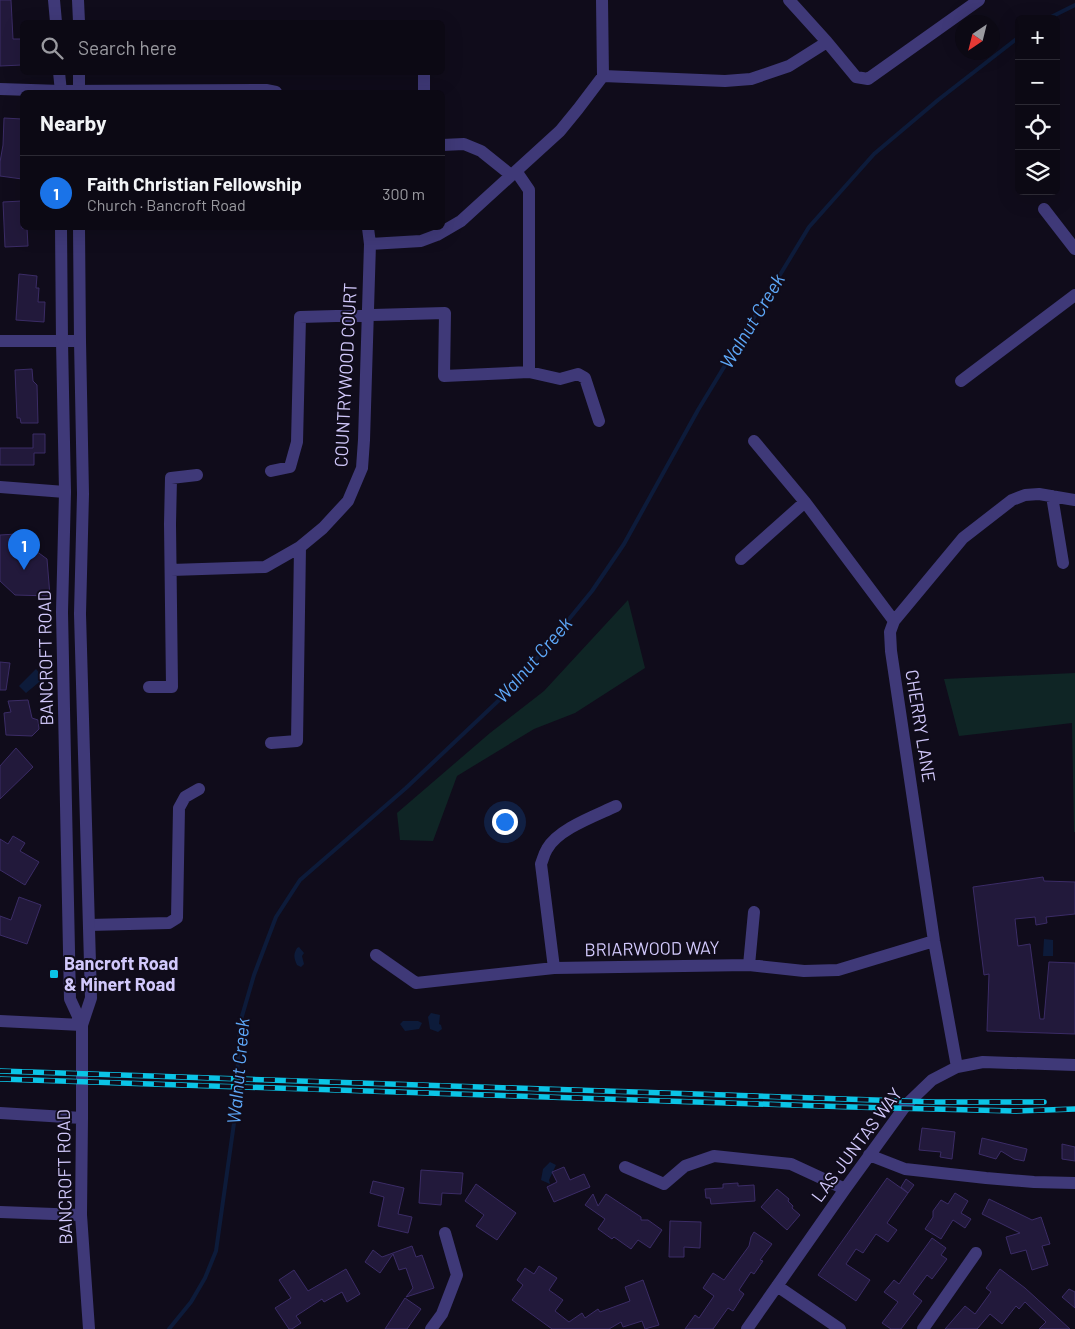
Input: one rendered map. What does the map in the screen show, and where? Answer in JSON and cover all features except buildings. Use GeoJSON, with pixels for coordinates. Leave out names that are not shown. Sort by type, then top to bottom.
{"type":"FeatureCollection","features":[{"type":"Feature","properties":{"kind":"street"},"geometry":{"type":"LineString","coordinates":[[54,0],[56,20]]}},
{"type":"Feature","properties":{"kind":"street"},"geometry":{"type":"LineString","coordinates":[[78,0],[79,20]]}},
{"type":"Feature","properties":{"kind":"street"},"geometry":{"type":"LineString","coordinates":[[370,244],[421,241],[437,235],[461,221],[560,131],[602,76],[602,0]]}},
{"type":"Feature","properties":{"kind":"street"},"geometry":{"type":"LineString","coordinates":[[789,0],[856,77],[868,79],[979,0]]}},
{"type":"Feature","properties":{"kind":"street"},"geometry":{"type":"LineString","coordinates":[[602,76],[725,81],[751,79],[789,66],[827,42]]}},
{"type":"Feature","properties":{"kind":"street"},"geometry":{"type":"LineString","coordinates":[[59,75],[61,90]]}},
{"type":"Feature","properties":{"kind":"street"},"geometry":{"type":"LineString","coordinates":[[79,75],[79,90]]}},
{"type":"Feature","properties":{"kind":"street"},"geometry":{"type":"LineString","coordinates":[[424,75],[424,90]]}},
{"type":"Feature","properties":{"kind":"street"},"geometry":{"type":"LineString","coordinates":[[0,89],[20,90]]}},
{"type":"Feature","properties":{"kind":"street"},"geometry":{"type":"LineString","coordinates":[[445,145],[464,144],[481,151],[514,173],[529,190],[529,372]]}},
{"type":"Feature","properties":{"kind":"street"},"geometry":{"type":"LineString","coordinates":[[1044,209],[1075,249]]}},
{"type":"Feature","properties":{"kind":"street","name":"BANCROFT ROAD"},"geometry":{"type":"LineString","coordinates":[[61,230],[65,492],[62,612],[70,999],[82,1025]]}},
{"type":"Feature","properties":{"kind":"street","name":"BANCROFT ROAD"},"geometry":{"type":"LineString","coordinates":[[79,230],[83,494],[80,614],[91,998],[82,1025],[81,1214],[89,1329]]}},
{"type":"Feature","properties":{"kind":"street","name":"COUNTRYWOOD COURT"},"geometry":{"type":"LineString","coordinates":[[171,570],[265,567],[300,547],[323,528],[348,501],[362,468],[370,244],[368,230]]}},
{"type":"Feature","properties":{"kind":"street"},"geometry":{"type":"LineString","coordinates":[[961,382],[1075,295]]}},
{"type":"Feature","properties":{"kind":"street"},"geometry":{"type":"LineString","coordinates":[[271,471],[290,467],[297,442],[300,317],[445,313],[444,376],[529,372],[560,379],[578,374],[585,378],[599,421]]}},
{"type":"Feature","properties":{"kind":"street"},"geometry":{"type":"LineString","coordinates":[[0,341],[80,341]]}},
{"type":"Feature","properties":{"kind":"street"},"geometry":{"type":"LineString","coordinates":[[754,441],[805,502],[894,621],[963,538],[1012,500],[1025,495],[1039,494],[1075,500]]}},
{"type":"Feature","properties":{"kind":"street"},"geometry":{"type":"LineString","coordinates":[[148,687],[172,687],[171,478],[197,475]]}},
{"type":"Feature","properties":{"kind":"street"},"geometry":{"type":"LineString","coordinates":[[0,488],[65,492]]}},
{"type":"Feature","properties":{"kind":"street"},"geometry":{"type":"LineString","coordinates":[[1052,496],[1063,562]]}},
{"type":"Feature","properties":{"kind":"street"},"geometry":{"type":"LineString","coordinates":[[741,559],[805,502]]}},
{"type":"Feature","properties":{"kind":"street"},"geometry":{"type":"LineString","coordinates":[[271,743],[297,742],[300,547]]}},
{"type":"Feature","properties":{"kind":"street","name":"CHERRY LANE"},"geometry":{"type":"LineString","coordinates":[[894,621],[890,632],[891,651],[934,941],[957,1067]]}},
{"type":"Feature","properties":{"kind":"street"},"geometry":{"type":"LineString","coordinates":[[89,925],[169,923],[177,918],[179,808],[184,797],[199,789]]}},
{"type":"Feature","properties":{"kind":"street"},"geometry":{"type":"LineString","coordinates":[[554,968],[541,864],[547,849],[566,830],[616,806]]}},
{"type":"Feature","properties":{"kind":"street"},"geometry":{"type":"LineString","coordinates":[[749,966],[754,912]]}},
{"type":"Feature","properties":{"kind":"street","name":"BRIARWOOD WAY"},"geometry":{"type":"LineString","coordinates":[[376,954],[416,983],[554,968],[749,966],[804,971],[838,970],[934,941]]}},
{"type":"Feature","properties":{"kind":"street"},"geometry":{"type":"LineString","coordinates":[[0,1021],[82,1025]]}},
{"type":"Feature","properties":{"kind":"street","name":"LAS JUNTAS WAY"},"geometry":{"type":"LineString","coordinates":[[747,1329],[844,1189],[906,1104],[932,1080],[957,1067],[983,1062],[1075,1065]]}},
{"type":"Feature","properties":{"kind":"street"},"geometry":{"type":"LineString","coordinates":[[0,1113],[82,1118]]}},
{"type":"Feature","properties":{"kind":"street"},"geometry":{"type":"LineString","coordinates":[[869,1155],[906,1169],[1034,1182],[1075,1183]]}},
{"type":"Feature","properties":{"kind":"street"},"geometry":{"type":"LineString","coordinates":[[625,1167],[664,1184],[685,1166],[714,1156],[791,1164],[844,1189]]}},
{"type":"Feature","properties":{"kind":"street"},"geometry":{"type":"LineString","coordinates":[[0,1212],[81,1214]]}},
{"type":"Feature","properties":{"kind":"street"},"geometry":{"type":"LineString","coordinates":[[431,1329],[442,1314],[457,1275],[446,1233]]}},
{"type":"Feature","properties":{"kind":"street"},"geometry":{"type":"LineString","coordinates":[[923,1329],[976,1253]]}},
{"type":"Feature","properties":{"kind":"street"},"geometry":{"type":"LineString","coordinates":[[777,1286],[840,1329]]}},
{"type":"Feature","properties":{"kind":"green space"},"geometry":{"type":"Polygon","coordinates":[[[628,600],[645,668],[575,713],[534,729],[457,776],[433,841],[400,840],[397,813],[490,733],[544,691],[628,600]]]}},
{"type":"Feature","properties":{"kind":"green space"},"geometry":{"type":"Polygon","coordinates":[[[1075,673],[1074,832],[1072,723],[959,736],[944,679],[1075,673]]]}},
{"type":"Feature","properties":{"kind":"water"},"geometry":{"type":"Polygon","coordinates":[[[36,669],[44,678],[26,693],[19,686],[36,669]]]}},
{"type":"Feature","properties":{"kind":"water"},"geometry":{"type":"Polygon","coordinates":[[[1044,939],[1053,940],[1053,956],[1043,956],[1044,939]]]}},
{"type":"Feature","properties":{"kind":"water"},"geometry":{"type":"Polygon","coordinates":[[[299,947],[304,953],[302,956],[304,964],[301,967],[297,965],[294,956],[299,947]]]}},
{"type":"Feature","properties":{"kind":"water"},"geometry":{"type":"Polygon","coordinates":[[[431,1013],[440,1015],[439,1024],[442,1029],[438,1032],[430,1029],[428,1017],[431,1013]]]}},
{"type":"Feature","properties":{"kind":"water"},"geometry":{"type":"Polygon","coordinates":[[[403,1021],[418,1021],[422,1023],[419,1029],[405,1031],[400,1024],[403,1021]]]}},
{"type":"Feature","properties":{"kind":"water"},"geometry":{"type":"Polygon","coordinates":[[[550,1162],[556,1165],[549,1180],[550,1184],[541,1180],[543,1169],[550,1162]]]}},
{"type":"Feature","properties":{"kind":"waterway","name":"Walnut Creek"},"geometry":{"type":"LineString","coordinates":[[1055,15],[1075,5]]}},
{"type":"Feature","properties":{"kind":"waterway","name":"Walnut Creek"},"geometry":{"type":"LineString","coordinates":[[169,1329],[191,1302],[205,1278],[216,1251],[235,1116],[240,1023],[254,975],[276,917],[300,880],[406,788],[515,685],[592,591],[624,544],[698,410],[809,227],[874,154],[938,100],[1015,40]]}},
{"type":"Feature","properties":{"kind":"railway"},"geometry":{"type":"LineString","coordinates":[[0,1071],[934,1102],[1044,1102]]}},
{"type":"Feature","properties":{"kind":"railway"},"geometry":{"type":"LineString","coordinates":[[0,1079],[851,1107],[1015,1111],[1075,1109]]}},
{"type":"Feature","properties":{"kind":"place","name":"Faith Christian Fellowship"},"geometry":{"type":"Point","coordinates":[24,570]}},
{"type":"Feature","properties":{"kind":"place","name":"Bancroft Road & Minert Road"},"geometry":{"type":"Point","coordinates":[54,974]}}]}
